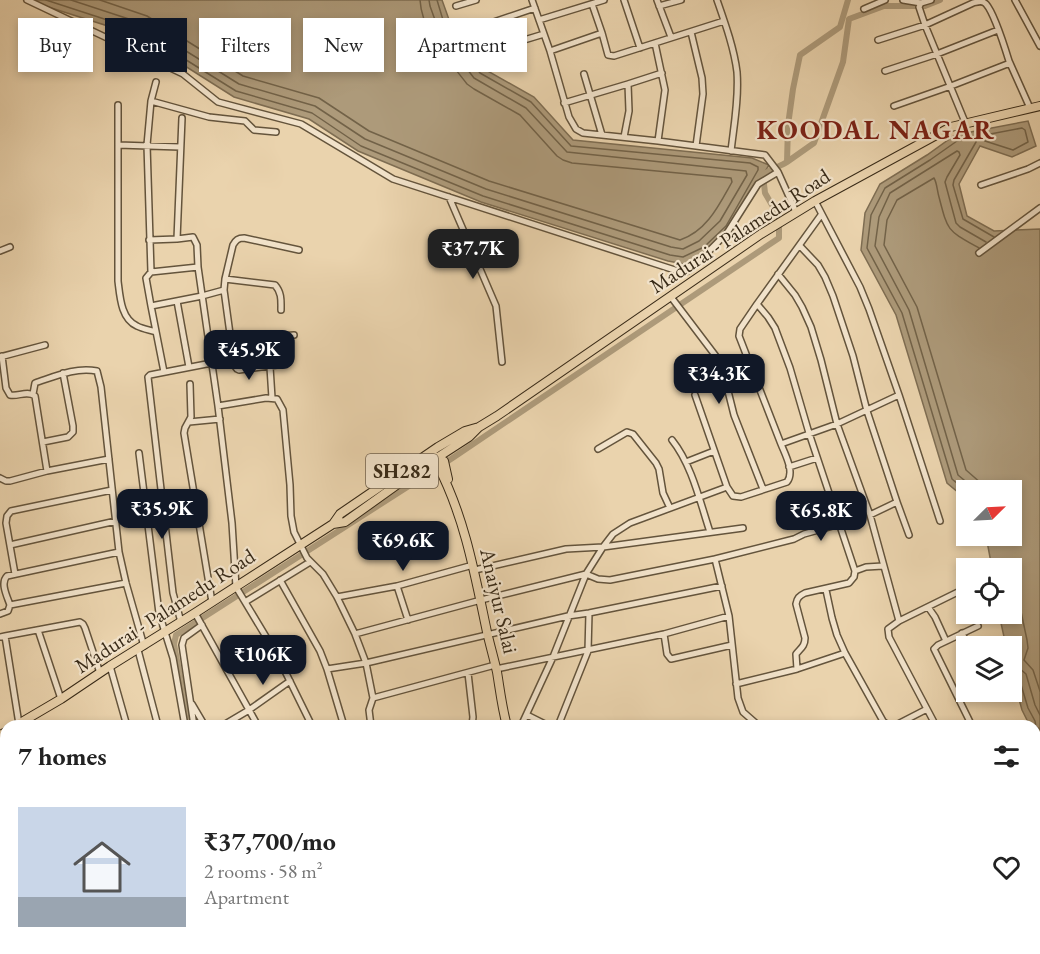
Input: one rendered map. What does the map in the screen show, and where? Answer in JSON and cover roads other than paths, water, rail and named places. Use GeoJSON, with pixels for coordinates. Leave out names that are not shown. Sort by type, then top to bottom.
{"type":"FeatureCollection","features":[{"type":"Feature","properties":{"kind":"main road","name":"Madurai - Palamedu Road"},"geometry":{"type":"LineString","coordinates":[[333,524],[345,522],[412,474],[441,464],[479,427],[793,214],[951,127],[1040,106]]}},
{"type":"Feature","properties":{"kind":"main road","name":"Madurai - Palamedu Road"},"geometry":{"type":"LineString","coordinates":[[25,720],[302,548],[333,524],[340,513],[388,480],[465,430],[479,427]]}},
{"type":"Feature","properties":{"kind":"main road","name":"Anaiyur Salai"},"geometry":{"type":"LineString","coordinates":[[438,447],[441,464],[462,520],[474,568],[506,720]]}},
{"type":"Feature","properties":{"kind":"main road"},"geometry":{"type":"LineString","coordinates":[[428,454],[441,464]]}},
{"type":"Feature","properties":{"kind":"main road"},"geometry":{"type":"LineString","coordinates":[[388,480],[393,488]]}},
{"type":"Feature","properties":{"kind":"street"},"geometry":{"type":"LineString","coordinates":[[27,0],[183,74],[218,102],[301,124],[393,179],[684,273],[692,269],[727,233],[758,184],[777,169]]}},
{"type":"Feature","properties":{"kind":"street"},"geometry":{"type":"LineString","coordinates":[[456,6],[476,0]]}},
{"type":"Feature","properties":{"kind":"street"},"geometry":{"type":"LineString","coordinates":[[532,0],[550,51],[568,117],[576,129],[583,133],[765,155],[777,169],[793,214]]}},
{"type":"Feature","properties":{"kind":"street"},"geometry":{"type":"LineString","coordinates":[[539,20],[604,0]]}},
{"type":"Feature","properties":{"kind":"street"},"geometry":{"type":"LineString","coordinates":[[624,0],[640,48]]}},
{"type":"Feature","properties":{"kind":"street"},"geometry":{"type":"LineString","coordinates":[[671,38],[658,3],[681,0]]}},
{"type":"Feature","properties":{"kind":"street"},"geometry":{"type":"LineString","coordinates":[[717,0],[736,71],[737,91],[731,151]]}},
{"type":"Feature","properties":{"kind":"street"},"geometry":{"type":"LineString","coordinates":[[864,9],[885,0]]}},
{"type":"Feature","properties":{"kind":"street"},"geometry":{"type":"LineString","coordinates":[[903,0],[910,0],[920,5],[925,24],[965,122]]}},
{"type":"Feature","properties":{"kind":"street"},"geometry":{"type":"LineString","coordinates":[[920,5],[931,0]]}},
{"type":"Feature","properties":{"kind":"street"},"geometry":{"type":"LineString","coordinates":[[1015,0],[1040,46]]}},
{"type":"Feature","properties":{"kind":"street"},"geometry":{"type":"LineString","coordinates":[[878,40],[983,1],[998,30],[1030,108]]}},
{"type":"Feature","properties":{"kind":"street"},"geometry":{"type":"LineString","coordinates":[[592,4],[608,55],[614,56],[724,21]]}},
{"type":"Feature","properties":{"kind":"street"},"geometry":{"type":"LineString","coordinates":[[505,18],[534,8]]}},
{"type":"Feature","properties":{"kind":"street"},"geometry":{"type":"LineString","coordinates":[[885,71],[998,30]]}},
{"type":"Feature","properties":{"kind":"street"},"geometry":{"type":"LineString","coordinates":[[691,32],[702,78],[703,94],[696,146]]}},
{"type":"Feature","properties":{"kind":"street"},"geometry":{"type":"LineString","coordinates":[[550,51],[602,33]]}},
{"type":"Feature","properties":{"kind":"street"},"geometry":{"type":"LineString","coordinates":[[527,39],[544,34]]}},
{"type":"Feature","properties":{"kind":"street"},"geometry":{"type":"LineString","coordinates":[[656,43],[665,90],[658,141]]}},
{"type":"Feature","properties":{"kind":"street"},"geometry":{"type":"LineString","coordinates":[[894,106],[1010,63]]}},
{"type":"Feature","properties":{"kind":"street"},"geometry":{"type":"LineString","coordinates":[[564,103],[662,73]]}},
{"type":"Feature","properties":{"kind":"street"},"geometry":{"type":"LineString","coordinates":[[584,74],[602,135]]}},
{"type":"Feature","properties":{"kind":"street"},"geometry":{"type":"LineString","coordinates":[[156,82],[151,101],[147,145],[151,272],[146,278],[164,372]]}},
{"type":"Feature","properties":{"kind":"street"},"geometry":{"type":"LineString","coordinates":[[624,137],[629,111],[628,84]]}},
{"type":"Feature","properties":{"kind":"street"},"geometry":{"type":"LineString","coordinates":[[151,101],[209,117],[245,121],[254,130],[276,132]]}},
{"type":"Feature","properties":{"kind":"street"},"geometry":{"type":"LineString","coordinates":[[118,105],[118,281],[120,297],[126,317],[134,325],[156,332]]}},
{"type":"Feature","properties":{"kind":"street"},"geometry":{"type":"LineString","coordinates":[[177,239],[182,118]]}},
{"type":"Feature","properties":{"kind":"street"},"geometry":{"type":"LineString","coordinates":[[118,145],[180,147]]}},
{"type":"Feature","properties":{"kind":"street"},"geometry":{"type":"LineString","coordinates":[[981,185],[1040,163]]}},
{"type":"Feature","properties":{"kind":"street"},"geometry":{"type":"LineString","coordinates":[[449,197],[496,306],[502,362]]}},
{"type":"Feature","properties":{"kind":"street"},"geometry":{"type":"LineString","coordinates":[[815,201],[869,309],[940,521]]}},
{"type":"Feature","properties":{"kind":"street"},"geometry":{"type":"LineString","coordinates":[[979,253],[1040,208]]}},
{"type":"Feature","properties":{"kind":"street"},"geometry":{"type":"LineString","coordinates":[[695,395],[727,488],[733,496],[737,497],[789,480],[791,475],[782,444],[739,336],[740,329],[821,214]]}},
{"type":"Feature","properties":{"kind":"street"},"geometry":{"type":"LineString","coordinates":[[149,240],[195,238],[220,419],[237,587],[277,655],[309,720]]}},
{"type":"Feature","properties":{"kind":"street"},"geometry":{"type":"LineString","coordinates":[[235,367],[224,291],[233,245],[239,238],[244,238],[299,250]]}},
{"type":"Feature","properties":{"kind":"street"},"geometry":{"type":"LineString","coordinates":[[800,246],[818,266],[833,296],[853,356],[867,411],[909,535]]}},
{"type":"Feature","properties":{"kind":"street"},"geometry":{"type":"LineString","coordinates":[[0,251],[10,247]]}},
{"type":"Feature","properties":{"kind":"street"},"geometry":{"type":"LineString","coordinates":[[151,272],[198,267]]}},
{"type":"Feature","properties":{"kind":"street"},"geometry":{"type":"LineString","coordinates":[[778,274],[802,307],[811,327],[837,424],[870,515],[899,621]]}},
{"type":"Feature","properties":{"kind":"street"},"geometry":{"type":"LineString","coordinates":[[225,279],[275,285],[281,296],[281,310]]}},
{"type":"Feature","properties":{"kind":"street"},"geometry":{"type":"LineString","coordinates":[[151,306],[224,291]]}},
{"type":"Feature","properties":{"kind":"street"},"geometry":{"type":"LineString","coordinates":[[671,297],[718,359],[734,415],[763,489]]}},
{"type":"Feature","properties":{"kind":"street"},"geometry":{"type":"LineString","coordinates":[[177,301],[189,367]]}},
{"type":"Feature","properties":{"kind":"street"},"geometry":{"type":"LineString","coordinates":[[757,304],[775,328],[790,368],[855,571],[849,584],[805,593],[797,599],[796,604],[806,643],[796,654],[797,669]]}},
{"type":"Feature","properties":{"kind":"street"},"geometry":{"type":"LineString","coordinates":[[231,340],[294,335]]}},
{"type":"Feature","properties":{"kind":"street"},"geometry":{"type":"LineString","coordinates":[[33,394],[13,396],[7,392],[1,356],[45,345]]}},
{"type":"Feature","properties":{"kind":"street"},"geometry":{"type":"LineString","coordinates":[[181,622],[173,593],[147,380],[150,375],[230,360],[239,370],[285,364]]}},
{"type":"Feature","properties":{"kind":"street"},"geometry":{"type":"LineString","coordinates":[[270,367],[272,398]]}},
{"type":"Feature","properties":{"kind":"street"},"geometry":{"type":"LineString","coordinates":[[47,471],[37,401],[33,394],[35,383],[63,373],[86,369],[97,371],[101,387],[119,552],[157,720]]}},
{"type":"Feature","properties":{"kind":"street"},"geometry":{"type":"LineString","coordinates":[[43,442],[68,437],[73,432],[63,373]]}},
{"type":"Feature","properties":{"kind":"street"},"geometry":{"type":"LineString","coordinates":[[190,384],[192,412],[185,428],[184,438],[212,602]]}},
{"type":"Feature","properties":{"kind":"street"},"geometry":{"type":"LineString","coordinates":[[782,444],[837,424],[899,395]]}},
{"type":"Feature","properties":{"kind":"street"},"geometry":{"type":"LineString","coordinates":[[218,406],[272,398],[277,399],[283,410],[292,524],[302,548],[309,560],[323,574],[355,634],[366,663],[373,698],[369,710],[370,720]]}},
{"type":"Feature","properties":{"kind":"street"},"geometry":{"type":"LineString","coordinates":[[189,422],[220,419]]}},
{"type":"Feature","properties":{"kind":"street"},"geometry":{"type":"LineString","coordinates":[[598,449],[624,433],[633,434],[659,469],[663,493],[670,508]]}},
{"type":"Feature","properties":{"kind":"street"},"geometry":{"type":"LineString","coordinates":[[672,441],[686,462],[710,532]]}},
{"type":"Feature","properties":{"kind":"street"},"geometry":{"type":"LineString","coordinates":[[686,462],[714,451]]}},
{"type":"Feature","properties":{"kind":"street"},"geometry":{"type":"LineString","coordinates":[[139,453],[159,613],[173,658],[184,720]]}},
{"type":"Feature","properties":{"kind":"street"},"geometry":{"type":"LineString","coordinates":[[789,467],[817,458]]}},
{"type":"Feature","properties":{"kind":"street"},"geometry":{"type":"LineString","coordinates":[[0,478],[10,481],[109,459]]}},
{"type":"Feature","properties":{"kind":"street"},"geometry":{"type":"LineString","coordinates":[[524,720],[553,657],[586,574],[613,534],[630,522],[727,488]]}},
{"type":"Feature","properties":{"kind":"street"},"geometry":{"type":"LineString","coordinates":[[15,574],[6,523],[11,511],[112,490]]}},
{"type":"Feature","properties":{"kind":"street"},"geometry":{"type":"LineString","coordinates":[[870,515],[897,502]]}},
{"type":"Feature","properties":{"kind":"street"},"geometry":{"type":"LineString","coordinates":[[10,545],[116,521]]}},
{"type":"Feature","properties":{"kind":"street"},"geometry":{"type":"LineString","coordinates":[[355,634],[586,574],[598,579],[610,580],[715,559],[794,539],[840,524]]}},
{"type":"Feature","properties":{"kind":"street"},"geometry":{"type":"LineString","coordinates":[[337,597],[566,549],[603,547],[743,528]]}},
{"type":"Feature","properties":{"kind":"street"},"geometry":{"type":"LineString","coordinates":[[0,614],[8,611],[10,605],[4,582],[8,576],[119,552]]}},
{"type":"Feature","properties":{"kind":"street"},"geometry":{"type":"LineString","coordinates":[[715,559],[729,616],[738,698],[743,712],[752,720]]}},
{"type":"Feature","properties":{"kind":"street"},"geometry":{"type":"LineString","coordinates":[[245,602],[309,560]]}},
{"type":"Feature","properties":{"kind":"street"},"geometry":{"type":"LineString","coordinates":[[855,571],[866,567],[883,566]]}},
{"type":"Feature","properties":{"kind":"street"},"geometry":{"type":"LineString","coordinates":[[280,580],[314,639],[327,669],[342,720]]}},
{"type":"Feature","properties":{"kind":"street"},"geometry":{"type":"LineString","coordinates":[[10,605],[126,583]]}},
{"type":"Feature","properties":{"kind":"street"},"geometry":{"type":"LineString","coordinates":[[397,586],[408,620]]}},
{"type":"Feature","properties":{"kind":"street"},"geometry":{"type":"LineString","coordinates":[[327,669],[366,663],[568,616],[722,586]]}},
{"type":"Feature","properties":{"kind":"street"},"geometry":{"type":"LineString","coordinates":[[826,590],[832,618],[845,653],[882,720]]}},
{"type":"Feature","properties":{"kind":"street"},"geometry":{"type":"LineString","coordinates":[[933,720],[889,637],[888,628],[956,593]]}},
{"type":"Feature","properties":{"kind":"street"},"geometry":{"type":"LineString","coordinates":[[928,607],[946,641]]}},
{"type":"Feature","properties":{"kind":"street"},"geometry":{"type":"LineString","coordinates":[[560,720],[588,651],[589,613]]}},
{"type":"Feature","properties":{"kind":"street"},"geometry":{"type":"LineString","coordinates":[[196,614],[255,720]]}},
{"type":"Feature","properties":{"kind":"street"},"geometry":{"type":"LineString","coordinates":[[373,698],[468,673],[588,651],[664,634],[729,616]]}},
{"type":"Feature","properties":{"kind":"street"},"geometry":{"type":"LineString","coordinates":[[16,720],[3,636],[80,622],[83,624],[100,673]]}},
{"type":"Feature","properties":{"kind":"street"},"geometry":{"type":"LineString","coordinates":[[193,720],[183,641],[202,625]]}},
{"type":"Feature","properties":{"kind":"street"},"geometry":{"type":"LineString","coordinates":[[969,720],[934,649],[978,626]]}},
{"type":"Feature","properties":{"kind":"street"},"geometry":{"type":"LineString","coordinates":[[38,630],[61,699]]}},
{"type":"Feature","properties":{"kind":"street"},"geometry":{"type":"LineString","coordinates":[[664,634],[667,654],[671,659],[732,645]]}},
{"type":"Feature","properties":{"kind":"street"},"geometry":{"type":"LineString","coordinates":[[736,684],[797,669],[845,653]]}},
{"type":"Feature","properties":{"kind":"street"},"geometry":{"type":"LineString","coordinates":[[110,666],[125,720]]}},
{"type":"Feature","properties":{"kind":"street"},"geometry":{"type":"LineString","coordinates":[[468,673],[473,720]]}},
{"type":"Feature","properties":{"kind":"street"},"geometry":{"type":"LineString","coordinates":[[232,720],[290,681]]}},
{"type":"Feature","properties":{"kind":"street"},"geometry":{"type":"LineString","coordinates":[[190,700],[202,720]]}},
{"type":"Feature","properties":{"kind":"street"},"geometry":{"type":"LineString","coordinates":[[906,720],[927,709]]}},
{"type":"Feature","properties":{"kind":"street"},"geometry":{"type":"LineString","coordinates":[[527,715],[537,720]]}},
{"type":"Feature","properties":{"kind":"water"},"geometry":{"type":"Polygon","coordinates":[[[35,0],[442,0],[448,18],[396,18],[396,72],[489,72],[534,97],[573,140],[752,158],[769,165],[730,230],[707,253],[684,264],[668,261],[481,202],[358,151],[309,119],[234,97],[187,67],[187,18],[105,18],[105,25],[93,21],[93,18],[83,18],[42,5],[35,0]]]}},
{"type":"Feature","properties":{"kind":"water"},"geometry":{"type":"Polygon","coordinates":[[[1028,121],[1036,146],[1012,157],[980,146],[959,184],[967,216],[994,231],[1040,229],[1040,720],[1027,720],[1020,702],[1022,702],[1022,636],[1004,636],[1001,624],[1022,624],[1022,558],[990,558],[988,546],[1022,546],[1022,480],[956,480],[956,491],[947,483],[896,315],[861,250],[865,213],[880,184],[955,135],[1028,121]]]}},
{"type":"Feature","properties":{"kind":"waterway"},"geometry":{"type":"LineString","coordinates":[[188,720],[174,644],[176,635],[451,459],[779,238],[779,217],[765,193],[763,175],[787,162],[788,125],[800,55],[840,27],[848,0]]}},
{"type":"Feature","properties":{"kind":"waterway"},"geometry":{"type":"LineString","coordinates":[[787,162],[814,143],[843,62],[849,19],[884,6],[925,6],[940,0]]}},
{"type":"Feature","properties":{"kind":"district","name":"KOODAL NAGAR"},"geometry":{"type":"Point","coordinates":[876,130]}}]}
